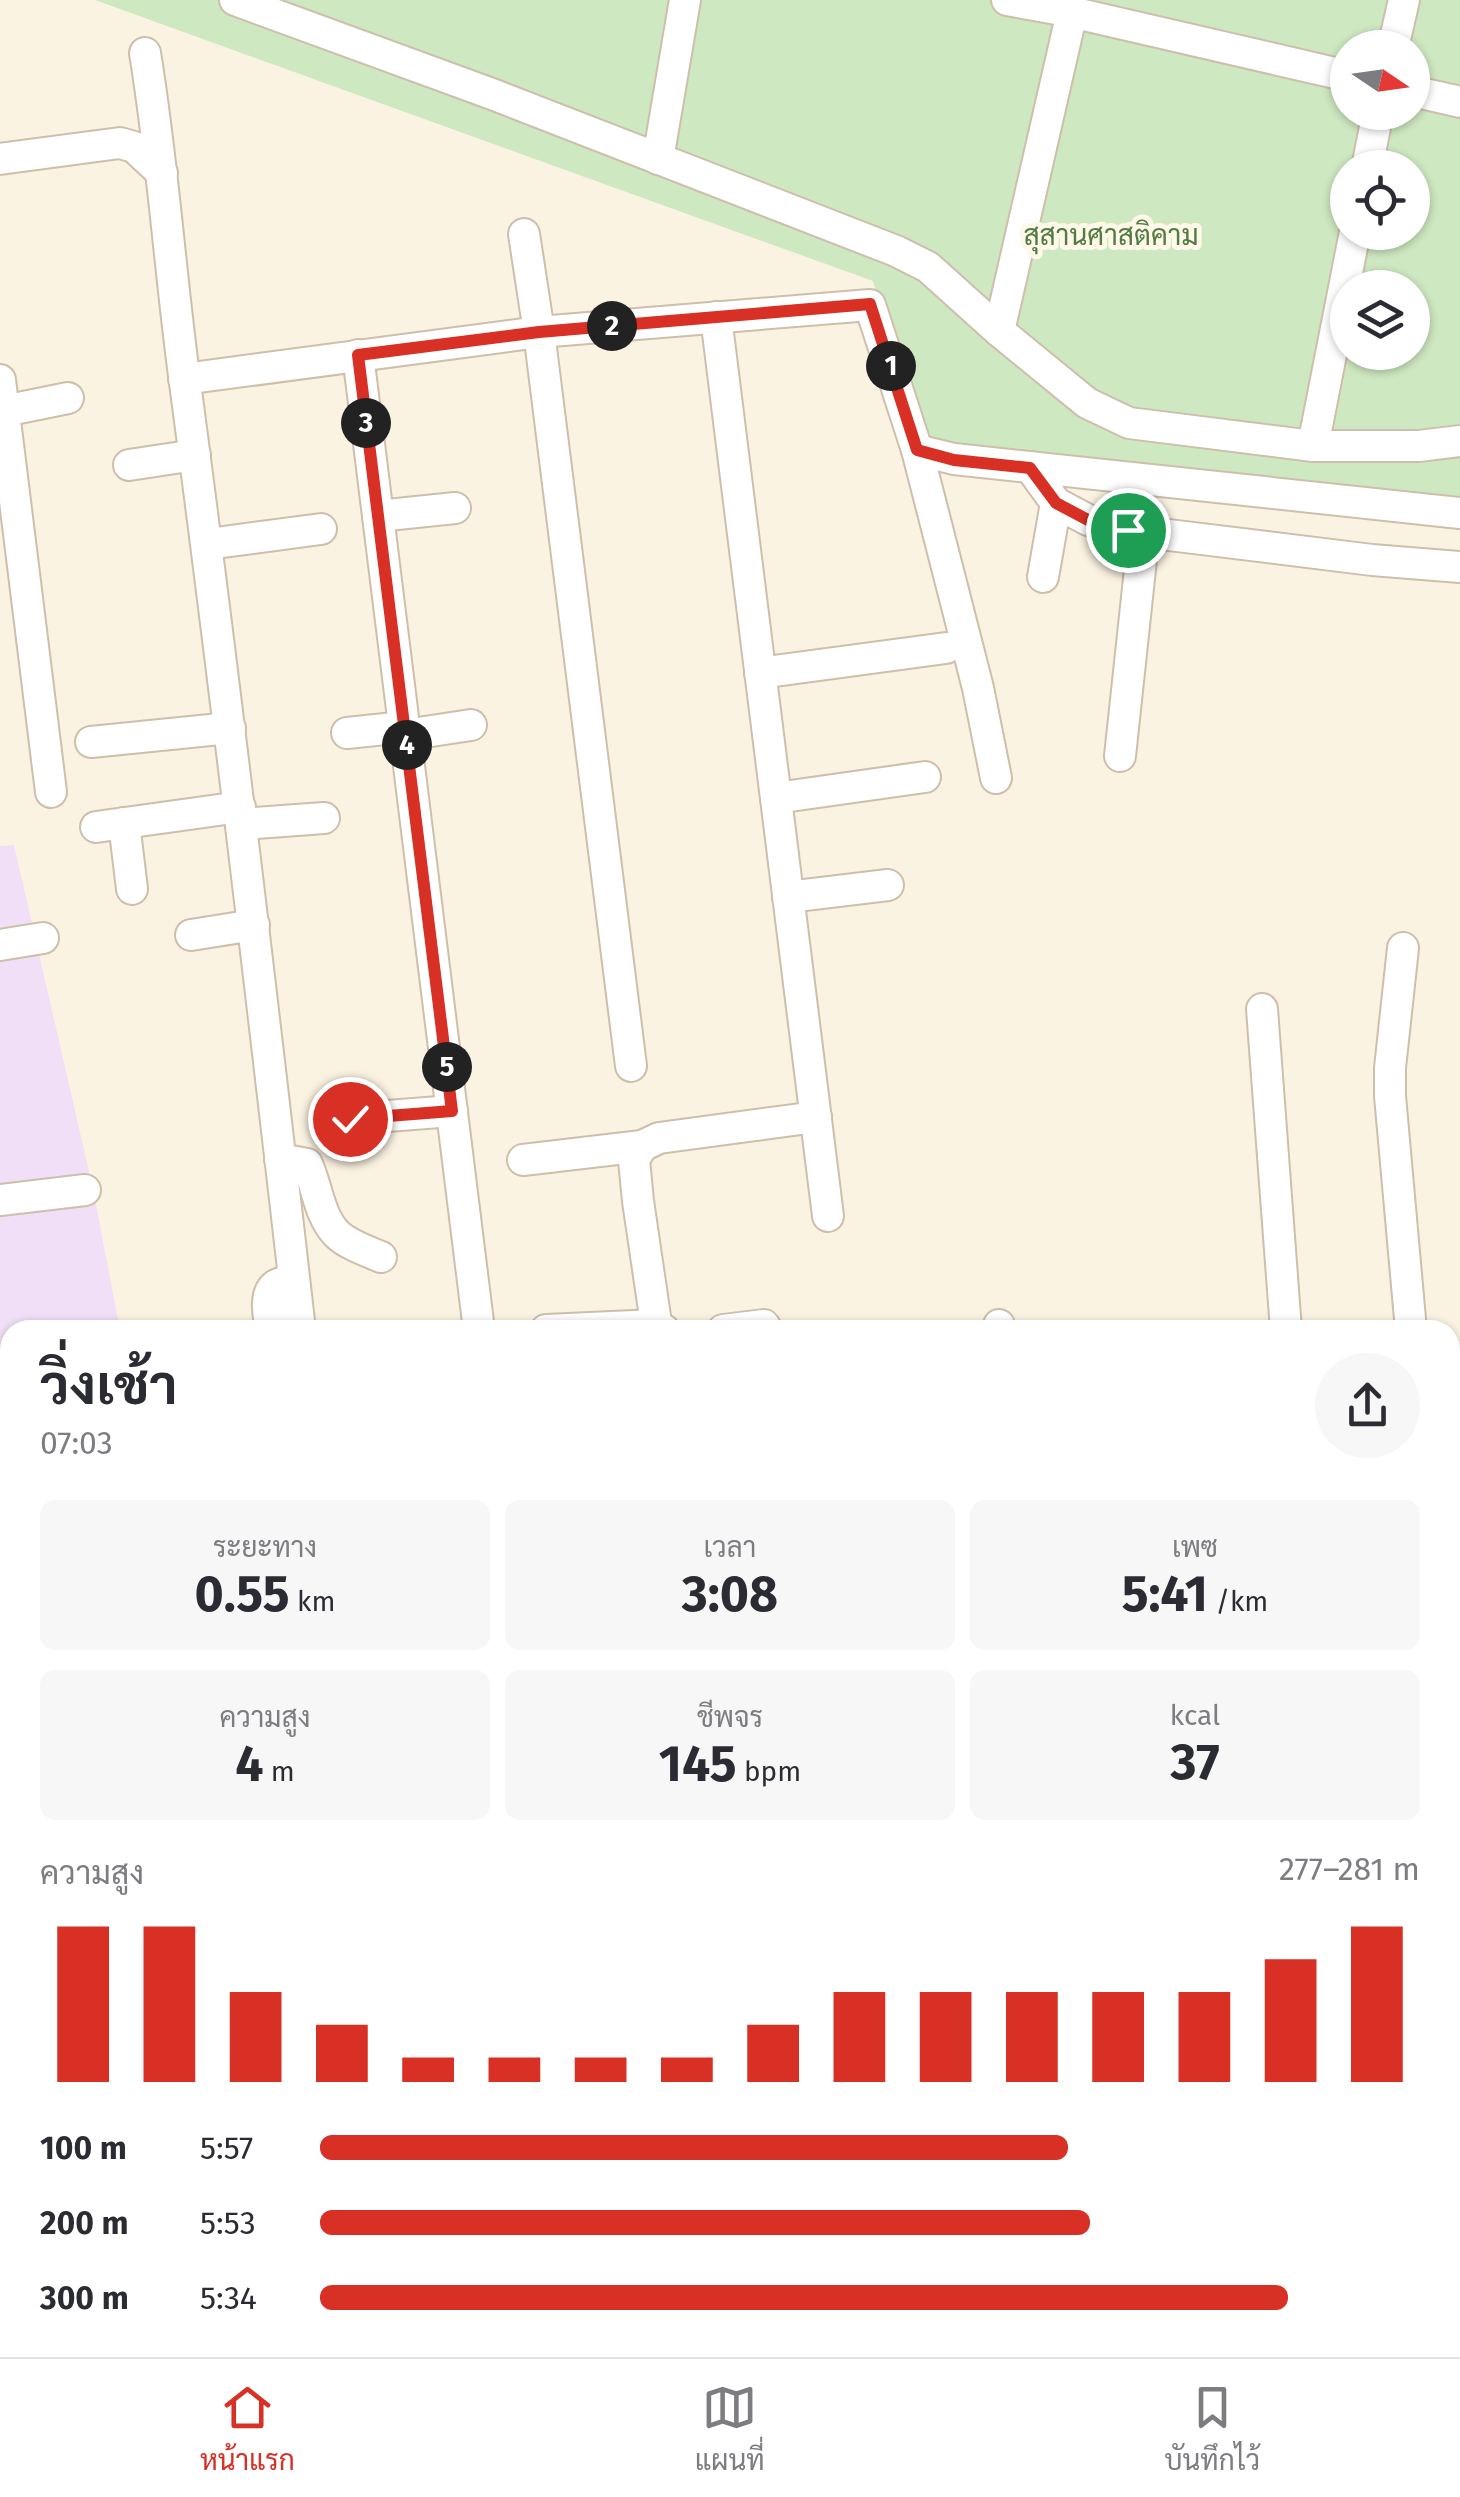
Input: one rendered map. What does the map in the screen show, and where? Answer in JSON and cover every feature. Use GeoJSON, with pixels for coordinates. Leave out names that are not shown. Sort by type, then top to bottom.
{"type":"FeatureCollection","features":[{"type":"Feature","properties":{"kind":"street"},"geometry":{"type":"LineString","coordinates":[[235,0],[492,94],[896,251],[928,267],[1087,403],[1129,423],[1313,446],[1419,446],[1460,441]]}},
{"type":"Feature","properties":{"kind":"street"},"geometry":{"type":"LineString","coordinates":[[658,158],[685,0]]}},
{"type":"Feature","properties":{"kind":"street"},"geometry":{"type":"LineString","coordinates":[[1006,0],[1069,8],[1330,72]]}},
{"type":"Feature","properties":{"kind":"street"},"geometry":{"type":"LineString","coordinates":[[1396,30],[1404,0]]}},
{"type":"Feature","properties":{"kind":"street"},"geometry":{"type":"LineString","coordinates":[[999,331],[1069,8]]}},
{"type":"Feature","properties":{"kind":"street"},"geometry":{"type":"LineString","coordinates":[[145,53],[208,544],[299,1320]]}},
{"type":"Feature","properties":{"kind":"street"},"geometry":{"type":"LineString","coordinates":[[1430,95],[1460,102]]}},
{"type":"Feature","properties":{"kind":"street"},"geometry":{"type":"LineString","coordinates":[[0,159],[120,143],[134,148],[162,172]]}},
{"type":"Feature","properties":{"kind":"street"},"geometry":{"type":"LineString","coordinates":[[524,234],[631,1066]]}},
{"type":"Feature","properties":{"kind":"street"},"geometry":{"type":"LineString","coordinates":[[1313,446],[1351,250]]}},
{"type":"Feature","properties":{"kind":"street"},"geometry":{"type":"LineString","coordinates":[[184,379],[539,332],[870,304],[917,450],[978,688],[996,778]]}},
{"type":"Feature","properties":{"kind":"street"},"geometry":{"type":"LineString","coordinates":[[716,317],[828,1216]]}},
{"type":"Feature","properties":{"kind":"street"},"geometry":{"type":"LineString","coordinates":[[358,355],[478,1320]]}},
{"type":"Feature","properties":{"kind":"street"},"geometry":{"type":"LineString","coordinates":[[0,380],[51,792]]}},
{"type":"Feature","properties":{"kind":"street"},"geometry":{"type":"LineString","coordinates":[[4,411],[68,398]]}},
{"type":"Feature","properties":{"kind":"street"},"geometry":{"type":"LineString","coordinates":[[917,450],[954,460],[1460,513]]}},
{"type":"Feature","properties":{"kind":"street"},"geometry":{"type":"LineString","coordinates":[[129,465],[195,455]]}},
{"type":"Feature","properties":{"kind":"street"},"geometry":{"type":"LineString","coordinates":[[1030,468],[1056,503],[1088,520],[1144,532],[1460,567]]}},
{"type":"Feature","properties":{"kind":"street"},"geometry":{"type":"LineString","coordinates":[[1043,577],[1056,503]]}},
{"type":"Feature","properties":{"kind":"street"},"geometry":{"type":"LineString","coordinates":[[378,516],[454,508]]}},
{"type":"Feature","properties":{"kind":"street"},"geometry":{"type":"LineString","coordinates":[[208,544],[321,529]]}},
{"type":"Feature","properties":{"kind":"street"},"geometry":{"type":"LineString","coordinates":[[1120,756],[1144,532]]}},
{"type":"Feature","properties":{"kind":"street"},"geometry":{"type":"LineString","coordinates":[[760,673],[946,648]]}},
{"type":"Feature","properties":{"kind":"street"},"geometry":{"type":"LineString","coordinates":[[347,734],[471,726]]}},
{"type":"Feature","properties":{"kind":"street"},"geometry":{"type":"LineString","coordinates":[[91,742],[230,728]]}},
{"type":"Feature","properties":{"kind":"street"},"geometry":{"type":"LineString","coordinates":[[776,798],[925,776]]}},
{"type":"Feature","properties":{"kind":"street"},"geometry":{"type":"LineString","coordinates":[[132,889],[110,825],[241,816],[324,818]]}},
{"type":"Feature","properties":{"kind":"street"},"geometry":{"type":"LineString","coordinates":[[788,896],[888,885]]}},
{"type":"Feature","properties":{"kind":"street"},"geometry":{"type":"LineString","coordinates":[[190,935],[254,925]]}},
{"type":"Feature","properties":{"kind":"street"},"geometry":{"type":"LineString","coordinates":[[0,945],[43,938]]}},
{"type":"Feature","properties":{"kind":"street"},"geometry":{"type":"LineString","coordinates":[[1403,948],[1390,1096],[1409,1320]]}},
{"type":"Feature","properties":{"kind":"street"},"geometry":{"type":"LineString","coordinates":[[1262,1009],[1285,1320]]}},
{"type":"Feature","properties":{"kind":"street"},"geometry":{"type":"LineString","coordinates":[[350,1119],[452,1111]]}},
{"type":"Feature","properties":{"kind":"street"},"geometry":{"type":"LineString","coordinates":[[523,1160],[642,1146],[659,1138],[816,1117]]}},
{"type":"Feature","properties":{"kind":"street"},"geometry":{"type":"LineString","coordinates":[[642,1146],[634,1160],[658,1320]]}},
{"type":"Feature","properties":{"kind":"street"},"geometry":{"type":"LineString","coordinates":[[280,1158],[307,1164],[321,1208],[337,1234],[380,1257]]}},
{"type":"Feature","properties":{"kind":"street"},"geometry":{"type":"LineString","coordinates":[[0,1200],[85,1190]]}},
{"type":"Feature","properties":{"kind":"street"},"geometry":{"type":"LineString","coordinates":[[270,1320],[271,1290],[294,1280]]}},
{"type":"Feature","properties":{"kind":"shaded area"},"geometry":{"type":"Polygon","coordinates":[[[14,845],[93,1189],[118,1320],[0,1320],[0,846],[14,845]]]}},
{"type":"Feature","properties":{"kind":"green space","name":"สุสานศาสติคาม"},"geometry":{"type":"Polygon","coordinates":[[[95,0],[1460,0],[1460,507],[943,453],[919,438],[873,281],[95,0]]]}},
{"type":"Feature","properties":{"kind":"route"},"geometry":{"type":"LineString","coordinates":[[350,1119],[452,1111],[358,355],[539,332],[870,304],[917,450],[954,460],[1030,468],[1056,503],[1088,520],[1128,530]]}}]}
